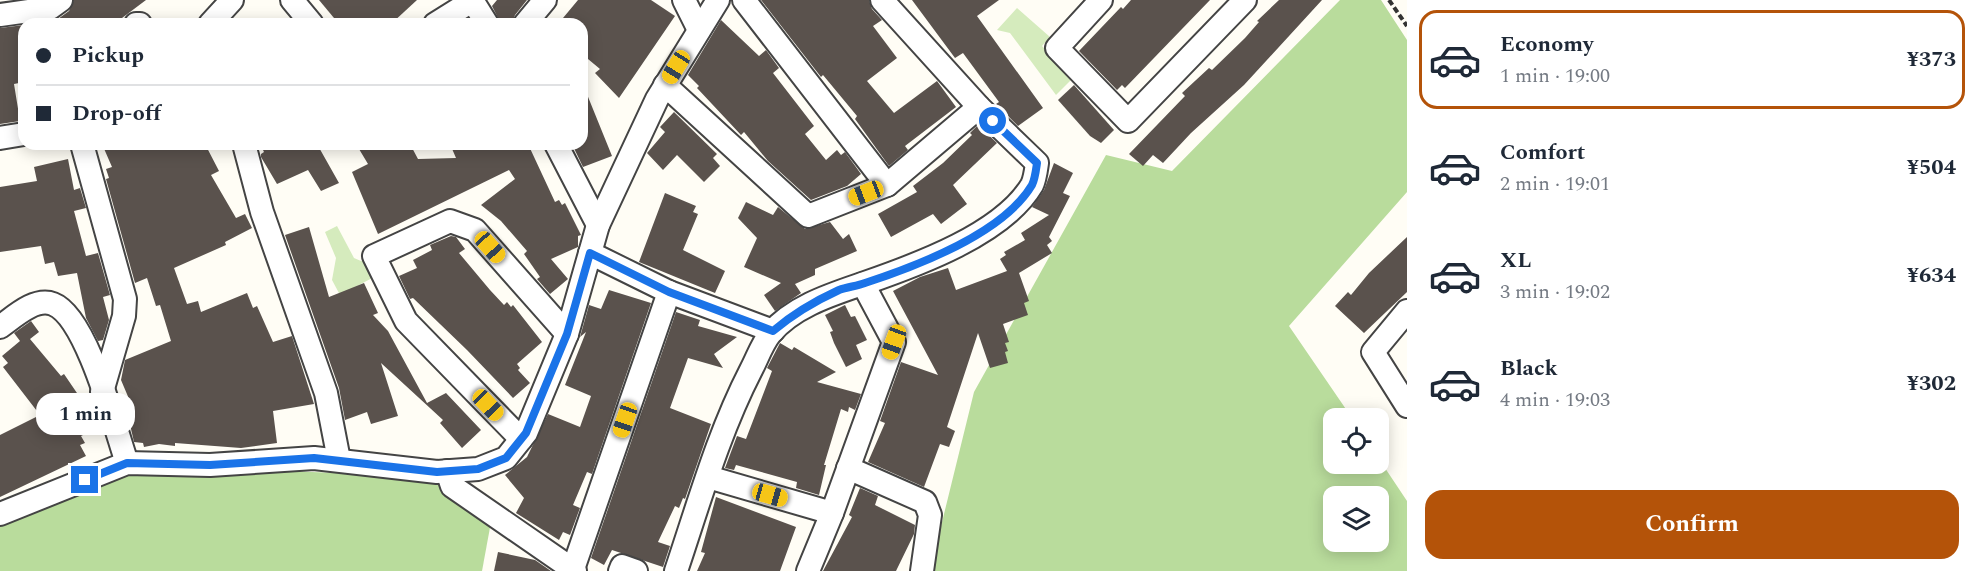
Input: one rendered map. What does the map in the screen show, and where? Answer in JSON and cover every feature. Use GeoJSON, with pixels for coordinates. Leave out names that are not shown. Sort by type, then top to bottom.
{"type":"FeatureCollection","features":[{"type":"Feature","properties":{"kind":"street"},"geometry":{"type":"LineString","coordinates":[[0,15],[50,9],[61,0]]}},
{"type":"Feature","properties":{"kind":"street"},"geometry":{"type":"LineString","coordinates":[[216,18],[232,0]]}},
{"type":"Feature","properties":{"kind":"street"},"geometry":{"type":"LineString","coordinates":[[292,0],[307,18]]}},
{"type":"Feature","properties":{"kind":"street"},"geometry":{"type":"LineString","coordinates":[[444,18],[472,0],[483,18]]}},
{"type":"Feature","properties":{"kind":"street"},"geometry":{"type":"LineString","coordinates":[[530,18],[545,0]]}},
{"type":"Feature","properties":{"kind":"street"},"geometry":{"type":"LineString","coordinates":[[684,0],[699,30]]}},
{"type":"Feature","properties":{"kind":"street"},"geometry":{"type":"LineString","coordinates":[[0,514],[127,463],[210,465],[314,458],[447,471],[478,469],[506,458],[521,439],[567,334],[598,225],[665,85],[718,0]]}},
{"type":"Feature","properties":{"kind":"street"},"geometry":{"type":"LineString","coordinates":[[744,0],[887,185]]}},
{"type":"Feature","properties":{"kind":"street"},"geometry":{"type":"LineString","coordinates":[[676,571],[728,414],[773,331],[794,314],[841,289],[863,284],[928,260],[988,227],[1018,204],[1033,183],[1037,163],[979,107],[882,0]]}},
{"type":"Feature","properties":{"kind":"street"},"geometry":{"type":"LineString","coordinates":[[1101,0],[1057,48],[1128,121],[1245,0]]}},
{"type":"Feature","properties":{"kind":"street"},"geometry":{"type":"LineString","coordinates":[[665,85],[808,216],[887,185],[979,107]]}},
{"type":"Feature","properties":{"kind":"street"},"geometry":{"type":"LineString","coordinates":[[0,138],[18,135]]}},
{"type":"Feature","properties":{"kind":"street"},"geometry":{"type":"LineString","coordinates":[[84,150],[125,299],[124,316],[102,392]]}},
{"type":"Feature","properties":{"kind":"street"},"geometry":{"type":"LineString","coordinates":[[246,150],[262,212],[326,393],[339,460]]}},
{"type":"Feature","properties":{"kind":"street"},"geometry":{"type":"LineString","coordinates":[[559,150],[598,225]]}},
{"type":"Feature","properties":{"kind":"street"},"geometry":{"type":"LineString","coordinates":[[521,439],[406,321],[374,256],[450,221],[475,230],[567,334]]}},
{"type":"Feature","properties":{"kind":"street"},"geometry":{"type":"LineString","coordinates":[[590,253],[669,292],[773,331]]}},
{"type":"Feature","properties":{"kind":"street"},"geometry":{"type":"LineString","coordinates":[[808,571],[849,468],[894,342],[863,284]]}},
{"type":"Feature","properties":{"kind":"street"},"geometry":{"type":"LineString","coordinates":[[447,471],[452,486],[574,570],[669,292]]}},
{"type":"Feature","properties":{"kind":"street"},"geometry":{"type":"LineString","coordinates":[[0,327],[33,305],[52,303],[67,314],[82,334],[127,463]]}},
{"type":"Feature","properties":{"kind":"street"},"geometry":{"type":"LineString","coordinates":[[1407,311],[1373,352],[1407,406]]}},
{"type":"Feature","properties":{"kind":"street"},"geometry":{"type":"LineString","coordinates":[[849,468],[925,502],[930,515],[922,571]]}},
{"type":"Feature","properties":{"kind":"street"},"geometry":{"type":"LineString","coordinates":[[708,477],[832,513]]}},
{"type":"Feature","properties":{"kind":"street"},"geometry":{"type":"LineString","coordinates":[[620,571],[622,566],[636,571]]}},
{"type":"Feature","properties":{"kind":"path"},"geometry":{"type":"LineString","coordinates":[[1389,0],[1407,26]]}},
{"type":"Feature","properties":{"kind":"green space"},"geometry":{"type":"Polygon","coordinates":[[[1340,0],[1381,0],[1407,40],[1407,192],[1289,326],[1345,408],[1323,408],[1323,474],[1389,474],[1407,501],[1407,571],[930,571],[974,392],[1106,155],[1172,171],[1340,0]]]}},
{"type":"Feature","properties":{"kind":"green space"},"geometry":{"type":"Polygon","coordinates":[[[1017,8],[1050,37],[1042,46],[1073,78],[1056,95],[1010,33],[997,30],[1017,8]]]}},
{"type":"Feature","properties":{"kind":"green space"},"geometry":{"type":"Polygon","coordinates":[[[337,226],[354,258],[361,261],[367,259],[376,276],[340,295],[332,280],[336,258],[325,232],[337,226]]]}},
{"type":"Feature","properties":{"kind":"green space"},"geometry":{"type":"Polygon","coordinates":[[[265,470],[430,477],[491,522],[482,571],[0,571],[0,525],[124,475],[265,470]]]}},
{"type":"Feature","properties":{"kind":"building"},"geometry":{"type":"Polygon","coordinates":[[[74,0],[146,0],[122,18],[59,18],[69,11],[74,0]]]}},
{"type":"Feature","properties":{"kind":"building"},"geometry":{"type":"Polygon","coordinates":[[[319,0],[417,0],[398,18],[334,18],[319,0]]]}},
{"type":"Feature","properties":{"kind":"building"},"geometry":{"type":"Polygon","coordinates":[[[497,0],[527,0],[514,18],[498,18],[492,6],[497,0]]]}},
{"type":"Feature","properties":{"kind":"building"},"geometry":{"type":"Polygon","coordinates":[[[578,0],[651,0],[675,16],[619,98],[595,73],[600,69],[588,59],[588,18],[563,18],[578,0]]]}},
{"type":"Feature","properties":{"kind":"building"},"geometry":{"type":"Polygon","coordinates":[[[761,0],[869,0],[872,9],[882,20],[873,26],[897,58],[867,81],[894,113],[937,81],[956,107],[905,146],[908,150],[889,166],[855,119],[857,116],[823,75],[821,77],[761,0]]]}},
{"type":"Feature","properties":{"kind":"building"},"geometry":{"type":"Polygon","coordinates":[[[912,0],[999,0],[977,16],[1043,108],[1018,126],[996,104],[999,102],[963,53],[955,58],[912,0]]]}},
{"type":"Feature","properties":{"kind":"building"},"geometry":{"type":"Polygon","coordinates":[[[1131,0],[1210,0],[1125,88],[1122,85],[1117,90],[1079,51],[1121,7],[1123,9],[1131,0]]]}},
{"type":"Feature","properties":{"kind":"building"},"geometry":{"type":"Polygon","coordinates":[[[1279,0],[1322,0],[1244,85],[1191,133],[1163,163],[1153,155],[1143,166],[1129,154],[1185,96],[1182,93],[1209,68],[1212,70],[1279,0]]]}},
{"type":"Feature","properties":{"kind":"building"},"geometry":{"type":"Polygon","coordinates":[[[721,20],[759,56],[766,50],[779,68],[773,73],[814,126],[805,134],[826,160],[837,150],[841,155],[845,152],[861,174],[847,186],[811,200],[768,161],[744,132],[741,135],[697,88],[699,86],[688,75],[721,20]]]}},
{"type":"Feature","properties":{"kind":"building"},"geometry":{"type":"Polygon","coordinates":[[[18,26],[18,83],[14,84],[18,121],[0,124],[0,28],[18,26]]]}},
{"type":"Feature","properties":{"kind":"building"},"geometry":{"type":"Polygon","coordinates":[[[1074,85],[1114,130],[1101,143],[1090,136],[1058,100],[1074,85]]]}},
{"type":"Feature","properties":{"kind":"building"},"geometry":{"type":"Polygon","coordinates":[[[588,97],[612,156],[583,167],[575,150],[588,150],[588,97]]]}},
{"type":"Feature","properties":{"kind":"building"},"geometry":{"type":"Polygon","coordinates":[[[674,112],[717,154],[713,158],[720,166],[704,182],[677,155],[663,170],[647,153],[665,132],[660,127],[674,112]]]}},
{"type":"Feature","properties":{"kind":"building"},"geometry":{"type":"Polygon","coordinates":[[[978,125],[997,143],[953,185],[967,204],[941,224],[933,214],[891,237],[878,214],[917,192],[913,186],[943,163],[972,135],[970,133],[978,125]]]}},
{"type":"Feature","properties":{"kind":"building"},"geometry":{"type":"Polygon","coordinates":[[[105,150],[208,150],[219,171],[211,175],[236,218],[245,214],[252,228],[225,242],[226,245],[174,268],[187,304],[198,301],[201,312],[247,293],[253,308],[257,306],[273,342],[292,336],[314,404],[273,411],[277,443],[241,448],[175,443],[175,446],[159,444],[144,447],[143,443],[134,442],[126,407],[132,406],[121,380],[125,360],[171,341],[160,305],[156,306],[147,278],[135,283],[106,179],[109,178],[106,169],[112,167],[105,150]]]}},
{"type":"Feature","properties":{"kind":"building"},"geometry":{"type":"Polygon","coordinates":[[[263,150],[320,150],[339,183],[321,191],[308,170],[277,184],[261,157],[263,150]]]}},
{"type":"Feature","properties":{"kind":"building"},"geometry":{"type":"Polygon","coordinates":[[[360,150],[413,150],[418,159],[456,158],[453,150],[531,150],[555,202],[559,200],[562,205],[565,203],[581,235],[578,236],[578,247],[551,259],[568,279],[550,294],[537,279],[540,277],[524,254],[527,251],[501,221],[481,205],[515,179],[509,170],[378,234],[352,172],[368,164],[360,150]]]}},
{"type":"Feature","properties":{"kind":"building"},"geometry":{"type":"Polygon","coordinates":[[[68,159],[74,190],[80,188],[86,208],[74,211],[86,256],[98,253],[110,295],[103,297],[109,320],[103,340],[98,341],[86,318],[77,273],[58,276],[54,262],[45,264],[41,246],[0,252],[0,187],[37,181],[34,167],[68,159]]]}},
{"type":"Feature","properties":{"kind":"building"},"geometry":{"type":"Polygon","coordinates":[[[1054,163],[1073,173],[1063,193],[1070,196],[1049,237],[1052,241],[1047,245],[1052,253],[1019,273],[1029,301],[1024,303],[1028,315],[1003,324],[1009,342],[1005,343],[1008,363],[990,368],[978,333],[947,427],[955,431],[949,447],[940,444],[924,487],[868,462],[885,423],[880,421],[901,362],[938,375],[893,291],[920,277],[948,268],[956,290],[1007,271],[1000,259],[1006,255],[1004,252],[1025,240],[1021,233],[1049,215],[1032,207],[1044,190],[1054,163]]]}},
{"type":"Feature","properties":{"kind":"building"},"geometry":{"type":"Polygon","coordinates":[[[665,193],[696,206],[693,212],[698,214],[683,250],[725,271],[715,293],[639,262],[665,193]]]}},
{"type":"Feature","properties":{"kind":"building"},"geometry":{"type":"Polygon","coordinates":[[[746,202],[773,215],[778,207],[805,229],[830,222],[843,239],[849,234],[857,251],[815,269],[815,275],[795,284],[801,293],[775,311],[764,295],[781,283],[744,267],[757,238],[738,218],[746,202]]]}},
{"type":"Feature","properties":{"kind":"building"},"geometry":{"type":"Polygon","coordinates":[[[309,227],[329,297],[364,283],[378,313],[373,315],[388,331],[427,403],[446,393],[481,430],[462,448],[440,423],[443,420],[381,363],[398,416],[371,424],[367,412],[345,420],[339,388],[285,235],[309,227]]]}},
{"type":"Feature","properties":{"kind":"building"},"geometry":{"type":"Polygon","coordinates":[[[451,236],[456,237],[465,249],[459,253],[490,290],[504,305],[507,302],[511,307],[513,305],[542,342],[517,364],[520,368],[518,370],[530,383],[513,398],[413,298],[410,299],[399,276],[417,268],[413,260],[432,250],[430,245],[451,236]]]}},
{"type":"Feature","properties":{"kind":"building"},"geometry":{"type":"Polygon","coordinates":[[[1407,237],[1407,292],[1364,333],[1335,306],[1348,292],[1351,295],[1369,273],[1407,237]]]}},
{"type":"Feature","properties":{"kind":"building"},"geometry":{"type":"Polygon","coordinates":[[[609,290],[651,303],[592,474],[587,472],[573,505],[580,508],[570,535],[563,532],[559,540],[516,513],[524,498],[505,475],[527,457],[548,414],[580,427],[591,396],[565,385],[586,332],[580,337],[589,305],[601,309],[609,290]]]}},
{"type":"Feature","properties":{"kind":"building"},"geometry":{"type":"Polygon","coordinates":[[[845,305],[851,317],[855,316],[867,340],[856,345],[862,359],[846,367],[834,343],[830,332],[833,331],[825,315],[845,305]]]}},
{"type":"Feature","properties":{"kind":"building"},"geometry":{"type":"Polygon","coordinates":[[[676,312],[700,320],[698,326],[737,337],[714,354],[723,368],[688,358],[670,408],[711,424],[685,499],[683,498],[679,508],[675,506],[658,542],[670,546],[663,567],[612,550],[604,565],[591,558],[676,312]]]}},
{"type":"Feature","properties":{"kind":"building"},"geometry":{"type":"Polygon","coordinates":[[[31,321],[39,332],[30,339],[61,376],[64,374],[79,396],[71,401],[87,433],[81,436],[85,443],[80,445],[86,456],[0,497],[0,435],[40,415],[3,367],[8,363],[2,356],[20,341],[14,333],[31,321]]]}},
{"type":"Feature","properties":{"kind":"building"},"geometry":{"type":"Polygon","coordinates":[[[780,343],[792,350],[794,347],[836,372],[817,382],[861,394],[855,410],[849,407],[848,412],[841,409],[824,465],[826,465],[819,495],[796,488],[797,482],[736,465],[734,470],[725,468],[737,436],[746,439],[772,371],[767,368],[780,343]]]}},
{"type":"Feature","properties":{"kind":"building"},"geometry":{"type":"Polygon","coordinates":[[[860,488],[878,496],[875,505],[915,525],[914,534],[896,571],[823,571],[852,517],[849,515],[860,488]]]}},
{"type":"Feature","properties":{"kind":"building"},"geometry":{"type":"Polygon","coordinates":[[[716,497],[796,527],[780,571],[697,571],[705,553],[701,552],[716,497]]]}},
{"type":"Feature","properties":{"kind":"building"},"geometry":{"type":"Polygon","coordinates":[[[498,552],[535,560],[551,571],[494,571],[498,552]]]}},
{"type":"Feature","properties":{"kind":"route"},"geometry":{"type":"LineString","coordinates":[[85,480],[127,463],[210,465],[314,458],[437,472],[478,469],[506,458],[526,433],[567,334],[590,253],[669,292],[773,331],[794,314],[841,289],[863,284],[928,260],[988,227],[1018,204],[1033,183],[1037,163],[993,121]]}}]}
